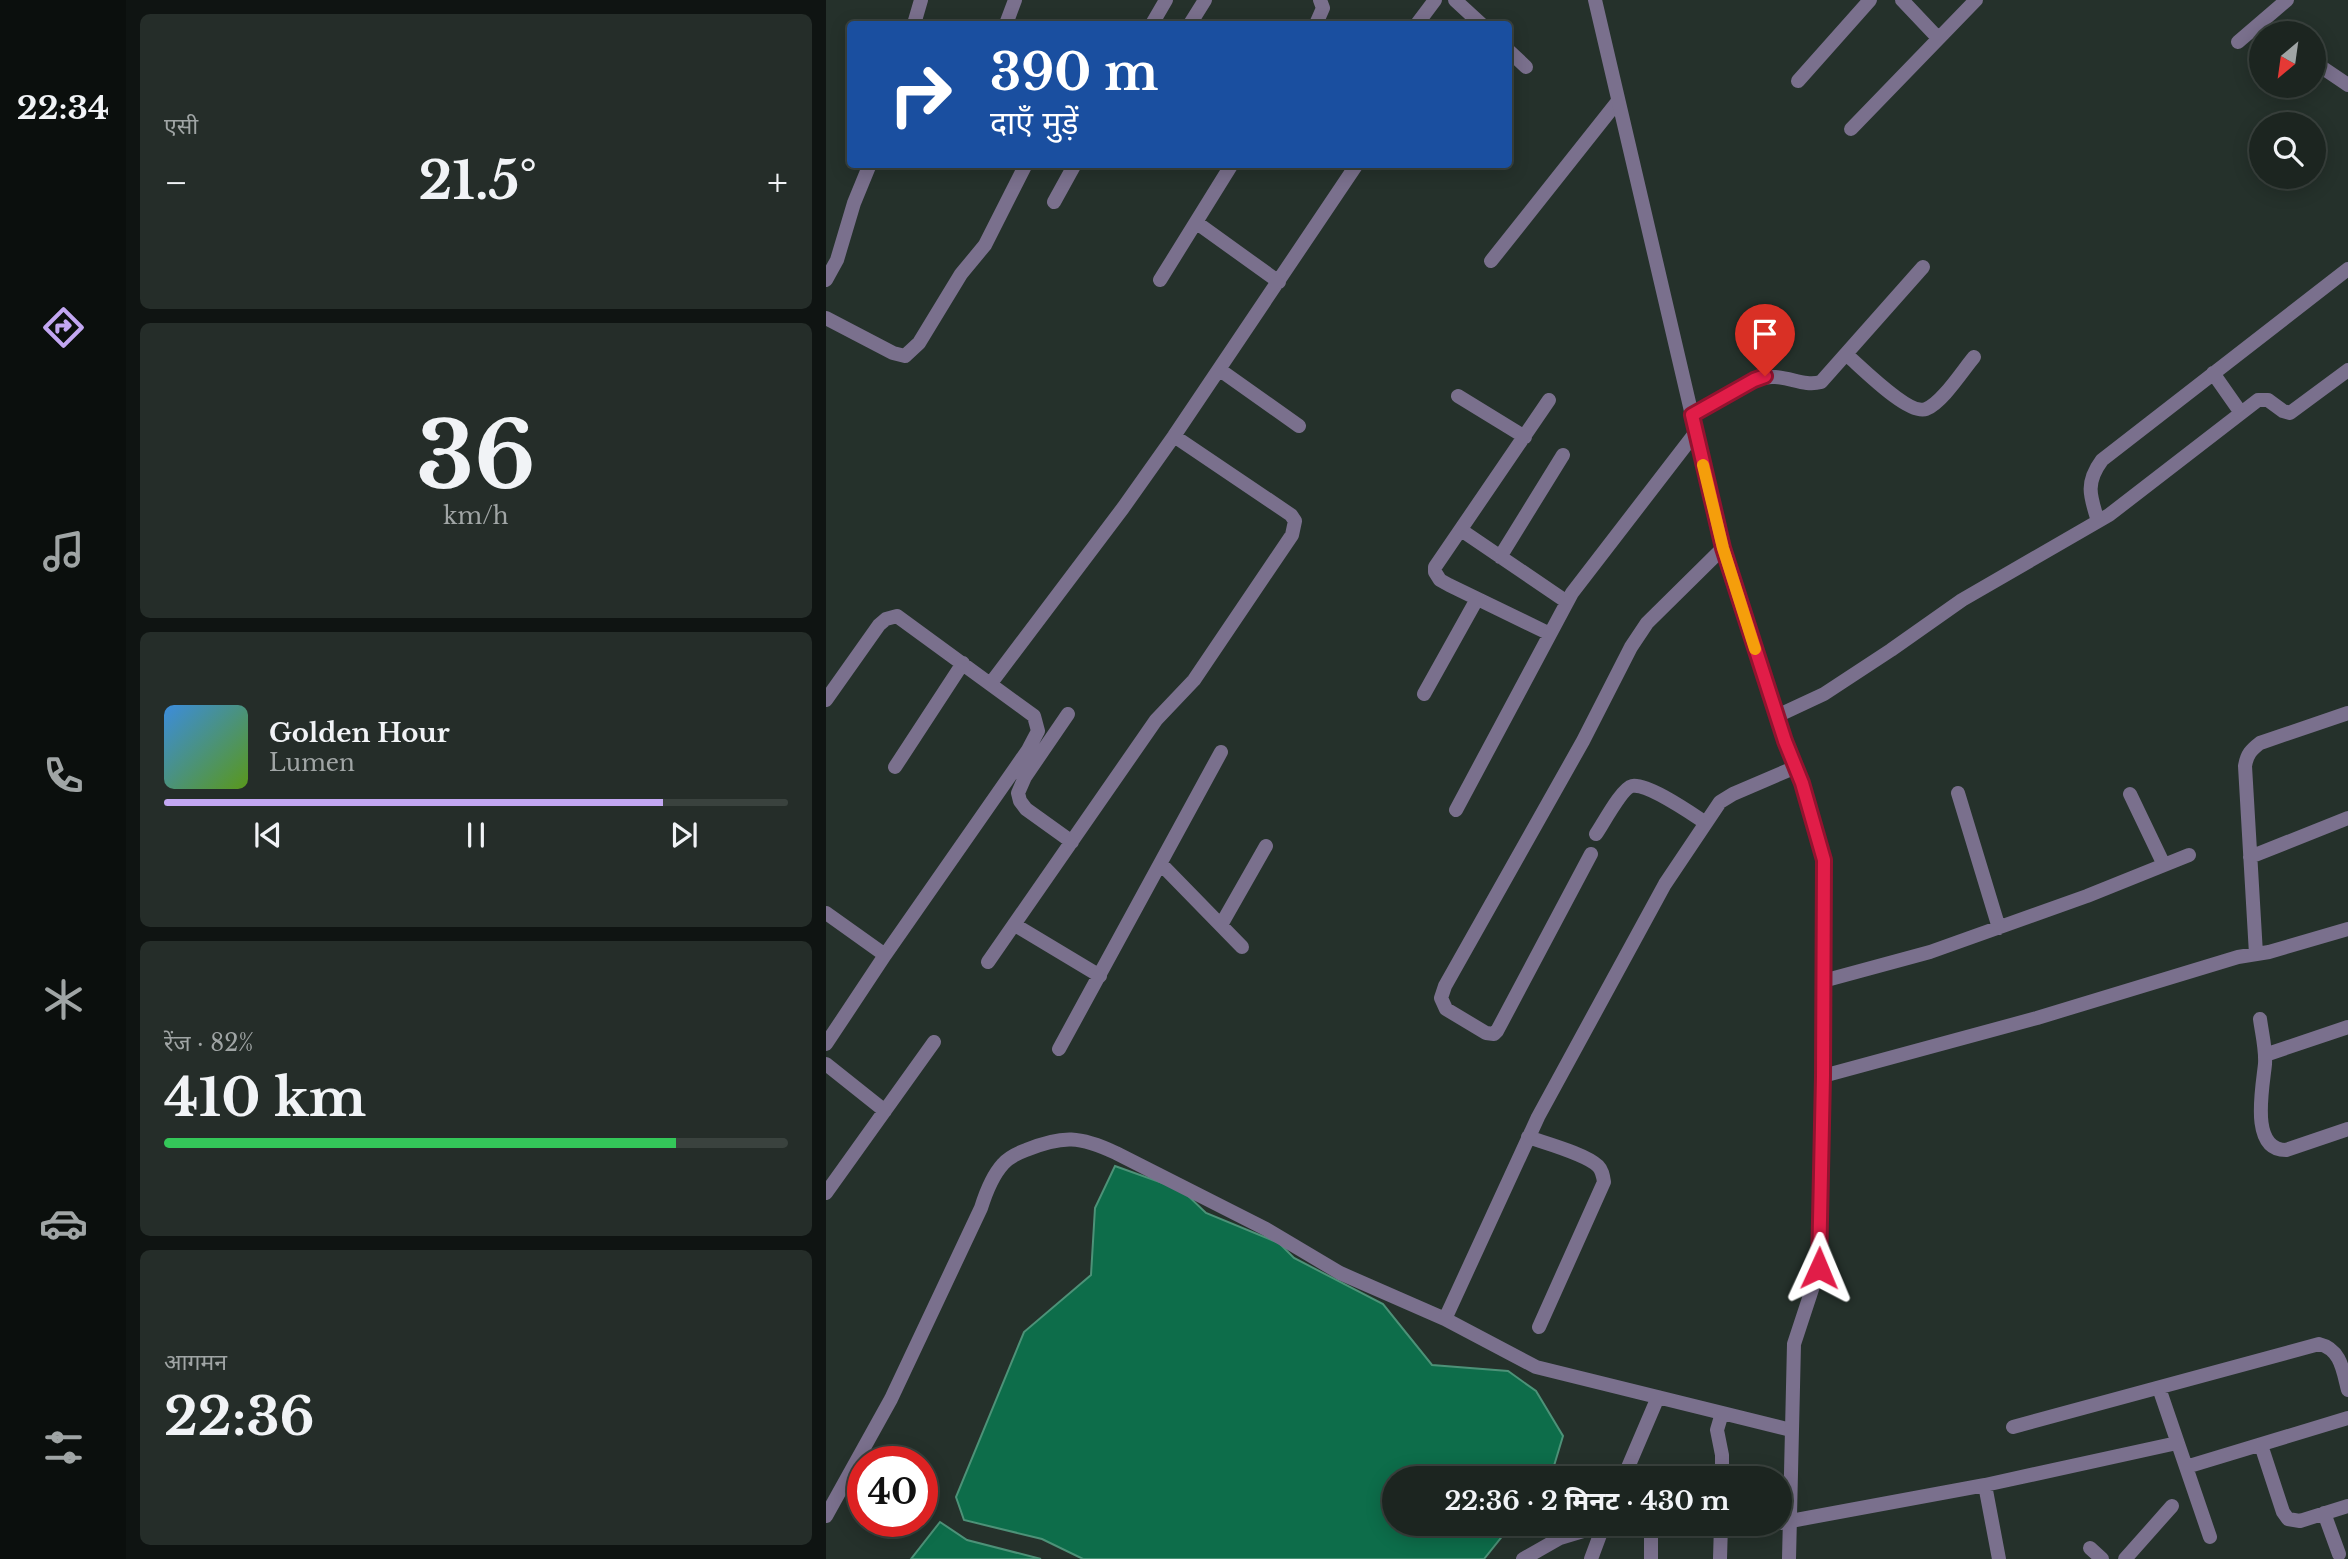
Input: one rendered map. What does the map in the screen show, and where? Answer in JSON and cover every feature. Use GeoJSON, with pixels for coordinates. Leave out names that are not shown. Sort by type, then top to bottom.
{"type":"FeatureCollection","features":[{"type":"Feature","properties":{"kind":"street"},"geometry":{"type":"LineString","coordinates":[[915,21],[921,0]]}},
{"type":"Feature","properties":{"kind":"street"},"geometry":{"type":"LineString","coordinates":[[1007,21],[1015,0]]}},
{"type":"Feature","properties":{"kind":"street"},"geometry":{"type":"LineString","coordinates":[[1154,21],[1166,0]]}},
{"type":"Feature","properties":{"kind":"street"},"geometry":{"type":"LineString","coordinates":[[1192,21],[1205,0]]}},
{"type":"Feature","properties":{"kind":"street"},"geometry":{"type":"LineString","coordinates":[[1317,21],[1323,8],[1320,0]]}},
{"type":"Feature","properties":{"kind":"street"},"geometry":{"type":"LineString","coordinates":[[1419,21],[1435,0]]}},
{"type":"Feature","properties":{"kind":"street"},"geometry":{"type":"LineString","coordinates":[[1455,0],[1478,21]]}},
{"type":"Feature","properties":{"kind":"street"},"geometry":{"type":"LineString","coordinates":[[1595,0],[1723,548],[1824,860],[1819,1268],[1794,1345],[1788,1466]]}},
{"type":"Feature","properties":{"kind":"street"},"geometry":{"type":"LineString","coordinates":[[1798,81],[1870,0]]}},
{"type":"Feature","properties":{"kind":"street"},"geometry":{"type":"LineString","coordinates":[[1902,0],[1938,38]]}},
{"type":"Feature","properties":{"kind":"street"},"geometry":{"type":"LineString","coordinates":[[1851,129],[1976,0]]}},
{"type":"Feature","properties":{"kind":"street"},"geometry":{"type":"LineString","coordinates":[[2238,42],[2287,0]]}},
{"type":"Feature","properties":{"kind":"street"},"geometry":{"type":"LineString","coordinates":[[1512,54],[1526,66]]}},
{"type":"Feature","properties":{"kind":"street"},"geometry":{"type":"LineString","coordinates":[[2326,70],[2348,85]]}},
{"type":"Feature","properties":{"kind":"street"},"geometry":{"type":"LineString","coordinates":[[1491,261],[1618,101]]}},
{"type":"Feature","properties":{"kind":"street"},"geometry":{"type":"LineString","coordinates":[[826,281],[837,260],[854,203],[868,168]]}},
{"type":"Feature","properties":{"kind":"street"},"geometry":{"type":"LineString","coordinates":[[826,318],[893,353],[901,356],[909,354],[919,343],[961,274],[985,246],[1024,168]]}},
{"type":"Feature","properties":{"kind":"street"},"geometry":{"type":"LineString","coordinates":[[1054,202],[1072,168]]}},
{"type":"Feature","properties":{"kind":"street"},"geometry":{"type":"LineString","coordinates":[[1160,280],[1230,168]]}},
{"type":"Feature","properties":{"kind":"street"},"geometry":{"type":"LineString","coordinates":[[991,683],[1174,436],[1354,168]]}},
{"type":"Feature","properties":{"kind":"street"},"geometry":{"type":"LineString","coordinates":[[1197,223],[1279,282]]}},
{"type":"Feature","properties":{"kind":"street"},"geometry":{"type":"LineString","coordinates":[[1692,415],[1765,376],[1788,378],[1813,385],[1821,382],[1923,267]]}},
{"type":"Feature","properties":{"kind":"street"},"geometry":{"type":"LineString","coordinates":[[2098,521],[2091,498],[2090,483],[2093,472],[2102,460],[2348,269]]}},
{"type":"Feature","properties":{"kind":"street"},"geometry":{"type":"LineString","coordinates":[[1847,355],[1901,401],[1921,411],[1936,403],[1974,357]]}},
{"type":"Feature","properties":{"kind":"street"},"geometry":{"type":"LineString","coordinates":[[1220,370],[1299,426]]}},
{"type":"Feature","properties":{"kind":"street"},"geometry":{"type":"LineString","coordinates":[[1777,716],[1824,694],[1962,600],[2109,515],[2262,399],[2290,413],[2348,370]]}},
{"type":"Feature","properties":{"kind":"street"},"geometry":{"type":"LineString","coordinates":[[2213,373],[2241,413]]}},
{"type":"Feature","properties":{"kind":"street"},"geometry":{"type":"LineString","coordinates":[[1458,396],[1525,437]]}},
{"type":"Feature","properties":{"kind":"street"},"geometry":{"type":"LineString","coordinates":[[1549,400],[1435,567],[1435,572],[1440,580],[1550,634]]}},
{"type":"Feature","properties":{"kind":"street"},"geometry":{"type":"LineString","coordinates":[[1456,810],[1567,602],[1696,432]]}},
{"type":"Feature","properties":{"kind":"street"},"geometry":{"type":"LineString","coordinates":[[988,962],[1156,720],[1194,680],[1287,545],[1294,527],[1295,521],[1291,515],[1174,436]]}},
{"type":"Feature","properties":{"kind":"street"},"geometry":{"type":"LineString","coordinates":[[1500,557],[1563,455]]}},
{"type":"Feature","properties":{"kind":"street"},"geometry":{"type":"LineString","coordinates":[[1461,530],[1567,602]]}},
{"type":"Feature","properties":{"kind":"street"},"geometry":{"type":"LineString","coordinates":[[1591,854],[1497,1031],[1494,1034],[1486,1033],[1446,1009],[1441,998],[1445,986],[1583,741],[1631,647],[1647,623],[1723,548]]}},
{"type":"Feature","properties":{"kind":"street"},"geometry":{"type":"LineString","coordinates":[[1424,694],[1477,599]]}},
{"type":"Feature","properties":{"kind":"street"},"geometry":{"type":"LineString","coordinates":[[826,699],[879,625],[893,616],[902,618],[1034,716],[1038,731],[1028,750],[826,1044]]}},
{"type":"Feature","properties":{"kind":"street"},"geometry":{"type":"LineString","coordinates":[[895,767],[963,663]]}},
{"type":"Feature","properties":{"kind":"street"},"geometry":{"type":"LineString","coordinates":[[2256,954],[2246,757],[2260,743],[2348,713]]}},
{"type":"Feature","properties":{"kind":"street"},"geometry":{"type":"LineString","coordinates":[[1068,714],[1025,777],[1018,793],[1026,809],[1072,842]]}},
{"type":"Feature","properties":{"kind":"street"},"geometry":{"type":"LineString","coordinates":[[1059,1049],[1221,752]]}},
{"type":"Feature","properties":{"kind":"street"},"geometry":{"type":"LineString","coordinates":[[1445,1319],[1528,1137],[1665,884],[1720,802],[1796,767]]}},
{"type":"Feature","properties":{"kind":"street"},"geometry":{"type":"LineString","coordinates":[[1597,834],[1624,791],[1632,786],[1643,787],[1656,793],[1706,823]]}},
{"type":"Feature","properties":{"kind":"street"},"geometry":{"type":"LineString","coordinates":[[1958,793],[1999,928]]}},
{"type":"Feature","properties":{"kind":"street"},"geometry":{"type":"LineString","coordinates":[[2130,794],[2164,865]]}},
{"type":"Feature","properties":{"kind":"street"},"geometry":{"type":"LineString","coordinates":[[2250,857],[2348,818]]}},
{"type":"Feature","properties":{"kind":"street"},"geometry":{"type":"LineString","coordinates":[[1221,925],[1266,846]]}},
{"type":"Feature","properties":{"kind":"street"},"geometry":{"type":"LineString","coordinates":[[1823,981],[1930,952],[2087,896],[2189,855]]}},
{"type":"Feature","properties":{"kind":"street"},"geometry":{"type":"LineString","coordinates":[[1161,864],[1242,947]]}},
{"type":"Feature","properties":{"kind":"street"},"geometry":{"type":"LineString","coordinates":[[826,913],[885,955]]}},
{"type":"Feature","properties":{"kind":"street"},"geometry":{"type":"LineString","coordinates":[[1015,925],[1100,976]]}},
{"type":"Feature","properties":{"kind":"street"},"geometry":{"type":"LineString","coordinates":[[1823,1076],[2348,929]]}},
{"type":"Feature","properties":{"kind":"street"},"geometry":{"type":"LineString","coordinates":[[2260,1019],[2265,1055],[2259,1111],[2268,1142],[2278,1150],[2286,1150],[2348,1129]]}},
{"type":"Feature","properties":{"kind":"street"},"geometry":{"type":"LineString","coordinates":[[2265,1055],[2348,1027]]}},
{"type":"Feature","properties":{"kind":"street"},"geometry":{"type":"LineString","coordinates":[[826,1193],[934,1042]]}},
{"type":"Feature","properties":{"kind":"street"},"geometry":{"type":"LineString","coordinates":[[826,1065],[885,1111]]}},
{"type":"Feature","properties":{"kind":"street"},"geometry":{"type":"LineString","coordinates":[[1528,1137],[1590,1160],[1599,1167],[1604,1182],[1539,1327]]}},
{"type":"Feature","properties":{"kind":"street"},"geometry":{"type":"LineString","coordinates":[[826,1516],[891,1399],[990,1183],[1003,1163],[1012,1156],[1067,1138],[1096,1144],[1266,1229],[1340,1273],[1485,1338],[1536,1367],[1791,1430]]}},
{"type":"Feature","properties":{"kind":"street"},"geometry":{"type":"LineString","coordinates":[[2013,1427],[2319,1345],[2327,1346],[2337,1355],[2348,1390]]}},
{"type":"Feature","properties":{"kind":"street"},"geometry":{"type":"LineString","coordinates":[[2159,1388],[2210,1536]]}},
{"type":"Feature","properties":{"kind":"street"},"geometry":{"type":"LineString","coordinates":[[1629,1466],[1658,1397]]}},
{"type":"Feature","properties":{"kind":"street"},"geometry":{"type":"LineString","coordinates":[[1722,1413],[1717,1430],[1722,1466]]}},
{"type":"Feature","properties":{"kind":"street"},"geometry":{"type":"LineString","coordinates":[[2186,1467],[2348,1418]]}},
{"type":"Feature","properties":{"kind":"street"},"geometry":{"type":"LineString","coordinates":[[1792,1521],[1985,1485],[2177,1443]]}},
{"type":"Feature","properties":{"kind":"street"},"geometry":{"type":"LineString","coordinates":[[2261,1445],[2283,1512],[2288,1519],[2300,1521],[2348,1506]]}},
{"type":"Feature","properties":{"kind":"street"},"geometry":{"type":"LineString","coordinates":[[1985,1485],[1999,1559]]}},
{"type":"Feature","properties":{"kind":"street"},"geometry":{"type":"LineString","coordinates":[[2125,1559],[2172,1506]]}},
{"type":"Feature","properties":{"kind":"street"},"geometry":{"type":"LineString","coordinates":[[2324,1513],[2339,1554]]}},
{"type":"Feature","properties":{"kind":"street"},"geometry":{"type":"LineString","coordinates":[[1523,1559],[1567,1536]]}},
{"type":"Feature","properties":{"kind":"street"},"geometry":{"type":"LineString","coordinates":[[1591,1559],[1599,1536]]}},
{"type":"Feature","properties":{"kind":"street"},"geometry":{"type":"LineString","coordinates":[[1651,1536],[1651,1559]]}},
{"type":"Feature","properties":{"kind":"street"},"geometry":{"type":"LineString","coordinates":[[1720,1559],[1721,1536]]}},
{"type":"Feature","properties":{"kind":"street"},"geometry":{"type":"LineString","coordinates":[[1786,1536],[1789,1559]]}},
{"type":"Feature","properties":{"kind":"street"},"geometry":{"type":"LineString","coordinates":[[2090,1548],[2102,1559]]}},
{"type":"Feature","properties":{"kind":"shaded area"},"geometry":{"type":"Polygon","coordinates":[[[1115,1166],[1182,1190],[1206,1213],[1279,1243],[1294,1258],[1383,1304],[1432,1365],[1508,1371],[1536,1391],[1563,1436],[1554,1466],[1382,1466],[1382,1536],[1502,1536],[1484,1559],[1083,1559],[1042,1539],[964,1520],[956,1497],[1024,1332],[1091,1275],[1095,1208],[1115,1166]]]}},
{"type":"Feature","properties":{"kind":"shaded area"},"geometry":{"type":"Polygon","coordinates":[[[940,1522],[967,1540],[1041,1559],[911,1559],[928,1537],[938,1537],[940,1522]]]}},
{"type":"Feature","properties":{"kind":"slow traffic"},"geometry":{"type":"LineString","coordinates":[[1703,465],[1723,548],[1755,649]]}},
{"type":"Feature","properties":{"kind":"route"},"geometry":{"type":"LineString","coordinates":[[1765,376],[1692,415],[1723,548],[1785,741],[1802,783],[1824,860],[1819,1268]]}}]}
